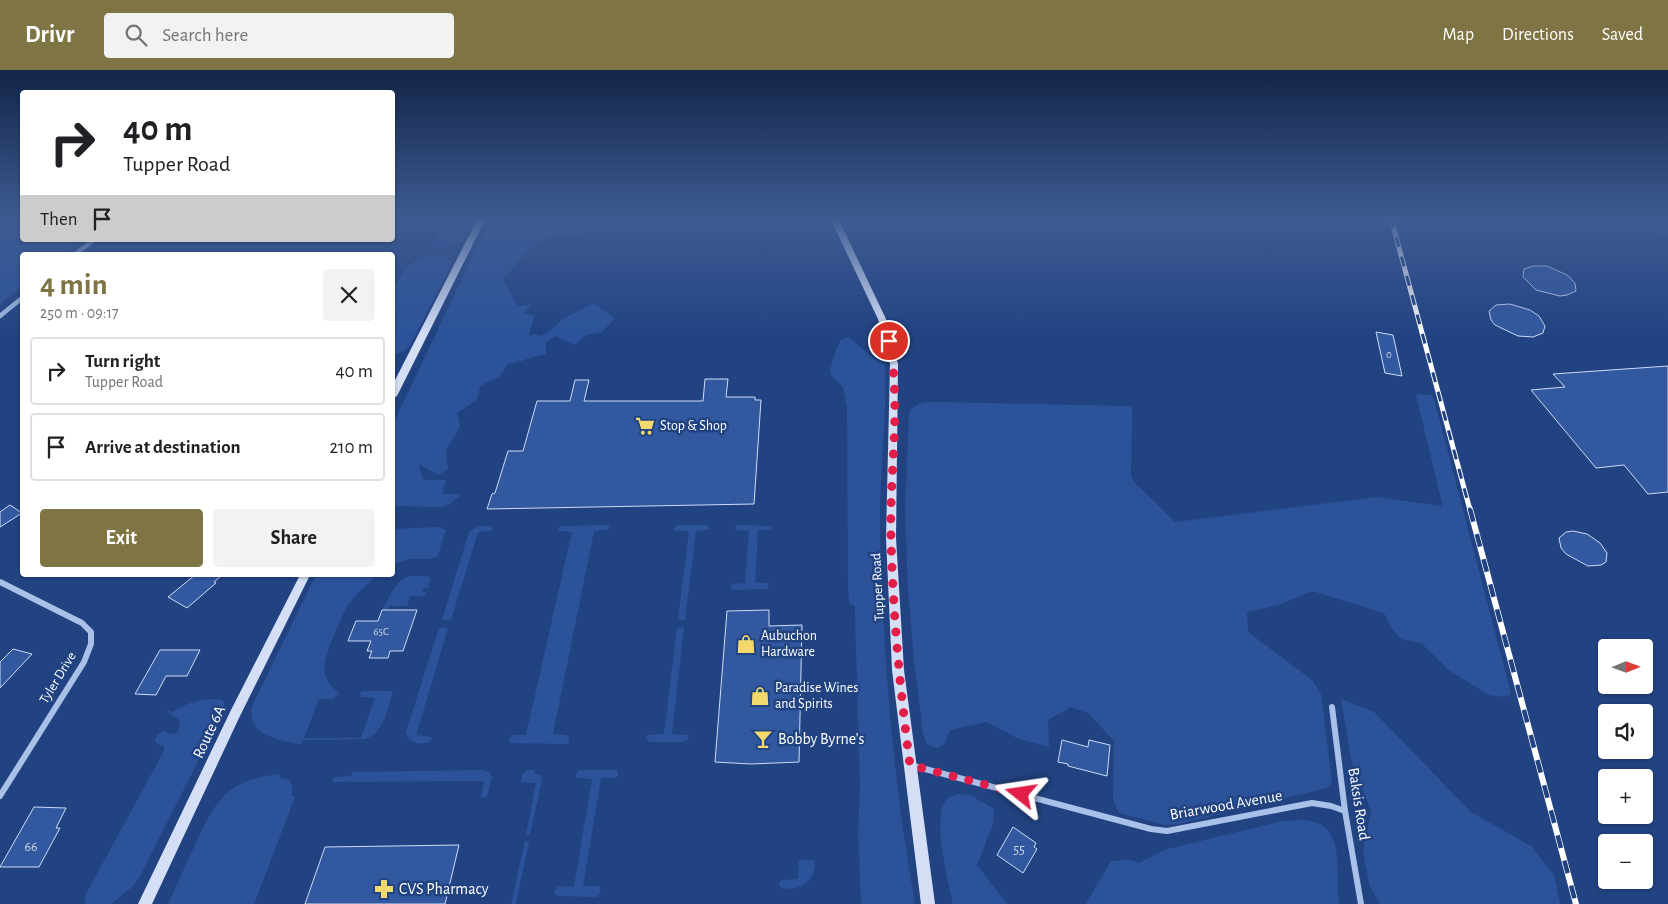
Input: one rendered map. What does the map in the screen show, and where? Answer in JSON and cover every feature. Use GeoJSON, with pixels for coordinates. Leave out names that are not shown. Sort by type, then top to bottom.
{"type":"FeatureCollection","features":[{"type":"Feature","properties":{"kind":"main road"},"geometry":{"type":"LineString","coordinates":[[395,390],[462,257]]}},
{"type":"Feature","properties":{"kind":"main road","name":"Tupper Road"},"geometry":{"type":"LineString","coordinates":[[852,257],[882,319],[894,364],[891,538],[898,670],[928,904]]}},
{"type":"Feature","properties":{"kind":"main road","name":"Route 6A"},"geometry":{"type":"LineString","coordinates":[[145,904],[235,714],[303,577]]}},
{"type":"Feature","properties":{"kind":"street"},"geometry":{"type":"LineString","coordinates":[[0,316],[20,300]]}},
{"type":"Feature","properties":{"kind":"street","name":"Tyler Drive"},"geometry":{"type":"LineString","coordinates":[[0,582],[82,623],[91,632],[91,644],[84,662],[0,796]]}},
{"type":"Feature","properties":{"kind":"street","name":"Baksis Road"},"geometry":{"type":"LineString","coordinates":[[1332,707],[1345,810],[1361,904]]}},
{"type":"Feature","properties":{"kind":"street","name":"Briarwood Avenue"},"geometry":{"type":"LineString","coordinates":[[910,765],[1151,829],[1167,831],[1312,804],[1345,810]]}},
{"type":"Feature","properties":{"kind":"shaded area"},"geometry":{"type":"Polygon","coordinates":[[[0,257],[20,257],[20,288],[0,304],[0,257]]]}},
{"type":"Feature","properties":{"kind":"shaded area"},"geometry":{"type":"Polygon","coordinates":[[[424,257],[446,257],[452,263],[410,345],[405,351],[395,354],[395,285],[408,265],[424,257]]]}},
{"type":"Feature","properties":{"kind":"shaded area"},"geometry":{"type":"Polygon","coordinates":[[[472,257],[523,257],[503,280],[518,306],[532,305],[524,313],[534,316],[529,336],[534,334],[540,336],[548,333],[563,319],[593,303],[615,318],[602,332],[586,335],[575,345],[555,336],[546,342],[546,354],[508,364],[500,376],[480,386],[477,400],[457,413],[460,427],[446,450],[448,469],[438,475],[419,464],[422,477],[425,480],[446,480],[442,494],[460,494],[451,504],[441,507],[395,506],[395,420],[472,257]]]}},
{"type":"Feature","properties":{"kind":"shaded area"},"geometry":{"type":"Polygon","coordinates":[[[848,337],[873,358],[885,364],[880,510],[881,578],[890,718],[907,858],[915,904],[862,904],[861,902],[858,834],[860,786],[855,607],[849,603],[848,585],[847,407],[843,387],[831,375],[830,370],[841,340],[848,337]]]}},
{"type":"Feature","properties":{"kind":"shaded area"},"geometry":{"type":"Polygon","coordinates":[[[1416,395],[1431,395],[1434,399],[1511,694],[1505,697],[1489,695],[1449,670],[1421,643],[1401,639],[1390,626],[1384,613],[1312,591],[1279,605],[1247,612],[1248,632],[1312,680],[1321,694],[1332,782],[1327,788],[1178,824],[1165,825],[1119,813],[1113,799],[1114,741],[1088,713],[1071,707],[1048,720],[1049,747],[1019,739],[986,722],[950,730],[944,744],[938,748],[927,745],[923,733],[914,661],[908,588],[905,512],[909,414],[914,407],[926,403],[939,402],[1128,406],[1132,408],[1131,475],[1133,481],[1175,522],[1377,497],[1441,506],[1442,503],[1416,395]]]}},
{"type":"Feature","properties":{"kind":"shaded area"},"geometry":{"type":"Polygon","coordinates":[[[608,525],[610,528],[607,530],[594,531],[553,734],[566,735],[569,737],[569,742],[565,744],[509,743],[509,738],[512,735],[526,735],[572,532],[560,531],[558,529],[562,526],[608,525]]]}},
{"type":"Feature","properties":{"kind":"shaded area"},"geometry":{"type":"Polygon","coordinates":[[[678,525],[707,525],[710,528],[708,530],[696,531],[685,620],[678,620],[689,531],[675,531],[674,528],[678,525]]]}},
{"type":"Feature","properties":{"kind":"shaded area"},"geometry":{"type":"Polygon","coordinates":[[[738,525],[772,526],[771,530],[758,530],[755,583],[768,583],[767,589],[733,590],[730,588],[732,584],[745,583],[749,531],[736,530],[735,527],[738,525]]]}},
{"type":"Feature","properties":{"kind":"shaded area"},"geometry":{"type":"Polygon","coordinates":[[[478,526],[491,526],[493,529],[478,532],[451,620],[442,620],[469,532],[478,526]]]}},
{"type":"Feature","properties":{"kind":"shaded area"},"geometry":{"type":"Polygon","coordinates":[[[438,527],[447,530],[445,531],[438,556],[429,559],[409,559],[395,564],[395,529],[438,527]]]}},
{"type":"Feature","properties":{"kind":"shaded area"},"geometry":{"type":"Polygon","coordinates":[[[411,576],[431,578],[428,588],[423,588],[422,592],[426,592],[425,596],[410,596],[407,606],[390,606],[388,609],[383,609],[397,585],[405,578],[411,576]]]}},
{"type":"Feature","properties":{"kind":"shaded area"},"geometry":{"type":"Polygon","coordinates":[[[315,577],[376,577],[348,605],[343,615],[328,649],[324,664],[327,679],[338,694],[333,699],[319,699],[304,738],[361,738],[375,698],[361,697],[360,693],[363,691],[393,691],[387,712],[377,731],[366,739],[303,740],[302,744],[284,741],[266,735],[259,730],[254,724],[252,706],[315,577]]]}},
{"type":"Feature","properties":{"kind":"shaded area"},"geometry":{"type":"Polygon","coordinates":[[[684,627],[672,734],[688,735],[689,739],[684,742],[649,742],[646,739],[648,735],[664,734],[677,628],[684,627]]]}},
{"type":"Feature","properties":{"kind":"shaded area"},"geometry":{"type":"Polygon","coordinates":[[[439,628],[448,628],[416,735],[432,737],[431,741],[416,743],[409,739],[406,732],[439,628]]]}},
{"type":"Feature","properties":{"kind":"shaded area"},"geometry":{"type":"Polygon","coordinates":[[[1341,699],[1374,712],[1471,812],[1531,846],[1554,875],[1560,904],[1380,904],[1369,884],[1363,852],[1371,810],[1352,763],[1341,699]]]}},
{"type":"Feature","properties":{"kind":"shaded area"},"geometry":{"type":"Polygon","coordinates":[[[222,700],[224,704],[223,712],[141,874],[133,886],[111,904],[86,904],[85,897],[87,892],[164,751],[164,747],[155,742],[157,735],[164,731],[169,734],[177,733],[180,726],[178,719],[166,711],[173,712],[193,702],[222,700]]]}},
{"type":"Feature","properties":{"kind":"shaded area"},"geometry":{"type":"Polygon","coordinates":[[[484,770],[490,773],[492,777],[487,796],[483,798],[481,797],[484,783],[482,781],[331,782],[334,777],[351,776],[353,772],[484,770]]]}},
{"type":"Feature","properties":{"kind":"shaded area"},"geometry":{"type":"Polygon","coordinates":[[[527,770],[535,770],[534,774],[542,776],[530,835],[526,835],[536,783],[521,782],[522,774],[527,770]]]}},
{"type":"Feature","properties":{"kind":"shaded area"},"geometry":{"type":"Polygon","coordinates":[[[580,770],[616,770],[618,772],[618,776],[615,778],[601,778],[583,886],[599,886],[601,892],[597,897],[557,896],[554,891],[557,887],[574,886],[592,779],[576,778],[576,774],[580,770]]]}},
{"type":"Feature","properties":{"kind":"shaded area"},"geometry":{"type":"Polygon","coordinates":[[[280,774],[279,778],[291,782],[291,796],[295,797],[254,904],[168,904],[203,829],[217,804],[235,787],[247,781],[280,774]]]}},
{"type":"Feature","properties":{"kind":"shaded area"},"geometry":{"type":"Polygon","coordinates":[[[959,794],[970,795],[994,809],[993,824],[977,865],[1007,904],[953,904],[942,849],[941,818],[943,806],[948,798],[959,794]]]}},
{"type":"Feature","properties":{"kind":"shaded area"},"geometry":{"type":"Polygon","coordinates":[[[1306,820],[1320,824],[1328,831],[1334,841],[1338,865],[1340,904],[1086,904],[1111,861],[1131,860],[1139,863],[1164,850],[1282,821],[1306,820]]]}},
{"type":"Feature","properties":{"kind":"shaded area"},"geometry":{"type":"Polygon","coordinates":[[[525,841],[529,841],[516,904],[511,904],[525,841]]]}},
{"type":"Feature","properties":{"kind":"shaded area"},"geometry":{"type":"Polygon","coordinates":[[[799,860],[812,860],[815,862],[815,869],[809,880],[799,887],[781,888],[779,883],[782,880],[798,879],[799,860]]]}},
{"type":"Feature","properties":{"kind":"building"},"geometry":{"type":"Polygon","coordinates":[[[1533,266],[1547,266],[1567,275],[1575,283],[1576,291],[1560,296],[1536,290],[1523,277],[1524,269],[1533,266]]]}},
{"type":"Feature","properties":{"kind":"building"},"geometry":{"type":"Polygon","coordinates":[[[1510,304],[1530,310],[1539,316],[1545,326],[1543,333],[1533,337],[1518,336],[1495,325],[1491,320],[1489,311],[1496,305],[1510,304]]]}},
{"type":"Feature","properties":{"kind":"building"},"geometry":{"type":"Polygon","coordinates":[[[1376,332],[1393,335],[1402,376],[1385,373],[1376,332]]]}},
{"type":"Feature","properties":{"kind":"building"},"geometry":{"type":"Polygon","coordinates":[[[1668,366],[1668,492],[1648,494],[1624,465],[1596,468],[1531,390],[1565,387],[1553,374],[1668,366]]]}},
{"type":"Feature","properties":{"kind":"building","name":"Stop & Shop"},"geometry":{"type":"Polygon","coordinates":[[[705,379],[728,379],[726,397],[755,397],[755,400],[761,400],[754,504],[487,509],[492,494],[495,493],[508,451],[523,451],[537,401],[570,401],[575,380],[589,380],[584,401],[703,401],[705,379]]]}},
{"type":"Feature","properties":{"kind":"building"},"geometry":{"type":"Polygon","coordinates":[[[10,505],[20,512],[20,514],[0,527],[0,512],[10,505]]]}},
{"type":"Feature","properties":{"kind":"building"},"geometry":{"type":"Polygon","coordinates":[[[1573,531],[1587,534],[1600,543],[1607,553],[1606,562],[1601,565],[1588,566],[1566,554],[1561,548],[1559,538],[1566,532],[1573,531]]]}},
{"type":"Feature","properties":{"kind":"building"},"geometry":{"type":"Polygon","coordinates":[[[193,577],[220,577],[214,582],[216,583],[187,608],[168,597],[193,577]]]}},
{"type":"Feature","properties":{"kind":"building"},"geometry":{"type":"Polygon","coordinates":[[[382,610],[417,610],[403,651],[390,651],[388,658],[369,658],[372,651],[367,651],[371,641],[348,641],[356,621],[378,621],[382,610]]]}},
{"type":"Feature","properties":{"kind":"building"},"geometry":{"type":"Polygon","coordinates":[[[769,610],[769,626],[802,625],[799,762],[751,764],[715,762],[727,611],[769,610]]]}},
{"type":"Feature","properties":{"kind":"building"},"geometry":{"type":"Polygon","coordinates":[[[13,649],[32,654],[0,688],[0,662],[13,649]]]}},
{"type":"Feature","properties":{"kind":"building"},"geometry":{"type":"Polygon","coordinates":[[[160,650],[200,650],[187,676],[166,676],[156,695],[135,694],[160,650]]]}},
{"type":"Feature","properties":{"kind":"building"},"geometry":{"type":"Polygon","coordinates":[[[1062,740],[1088,747],[1089,740],[1110,745],[1107,776],[1058,762],[1062,740]]]}},
{"type":"Feature","properties":{"kind":"building"},"geometry":{"type":"Polygon","coordinates":[[[34,807],[66,808],[56,828],[60,828],[39,867],[0,867],[34,807]]]}},
{"type":"Feature","properties":{"kind":"building"},"geometry":{"type":"Polygon","coordinates":[[[1013,827],[1036,843],[1034,847],[1037,849],[1023,873],[997,855],[1013,827]]]}},
{"type":"Feature","properties":{"kind":"building","name":"CVS Pharmacy"},"geometry":{"type":"Polygon","coordinates":[[[459,845],[445,904],[305,904],[325,847],[459,845]]]}},
{"type":"Feature","properties":{"kind":"railway"},"geometry":{"type":"LineString","coordinates":[[1402,257],[1470,510]]}},
{"type":"Feature","properties":{"kind":"railway"},"geometry":{"type":"LineString","coordinates":[[1470,509],[1576,904]]}},
{"type":"Feature","properties":{"kind":"place","name":"Stop & Shop"},"geometry":{"type":"Point","coordinates":[645,426]}},
{"type":"Feature","properties":{"kind":"place","name":"Aubuchon Hardware"},"geometry":{"type":"Point","coordinates":[746,644]}},
{"type":"Feature","properties":{"kind":"place","name":"Paradise Wines and Spirits"},"geometry":{"type":"Point","coordinates":[760,696]}},
{"type":"Feature","properties":{"kind":"place","name":"Bobby Byrne's"},"geometry":{"type":"Point","coordinates":[763,739]}},
{"type":"Feature","properties":{"kind":"place","name":"CVS Pharmacy"},"geometry":{"type":"Point","coordinates":[384,889]}},
{"type":"Feature","properties":{"kind":"route"},"geometry":{"type":"LineString","coordinates":[[889,341],[894,364],[891,538],[898,670],[910,765],[1021,794]]}}]}
